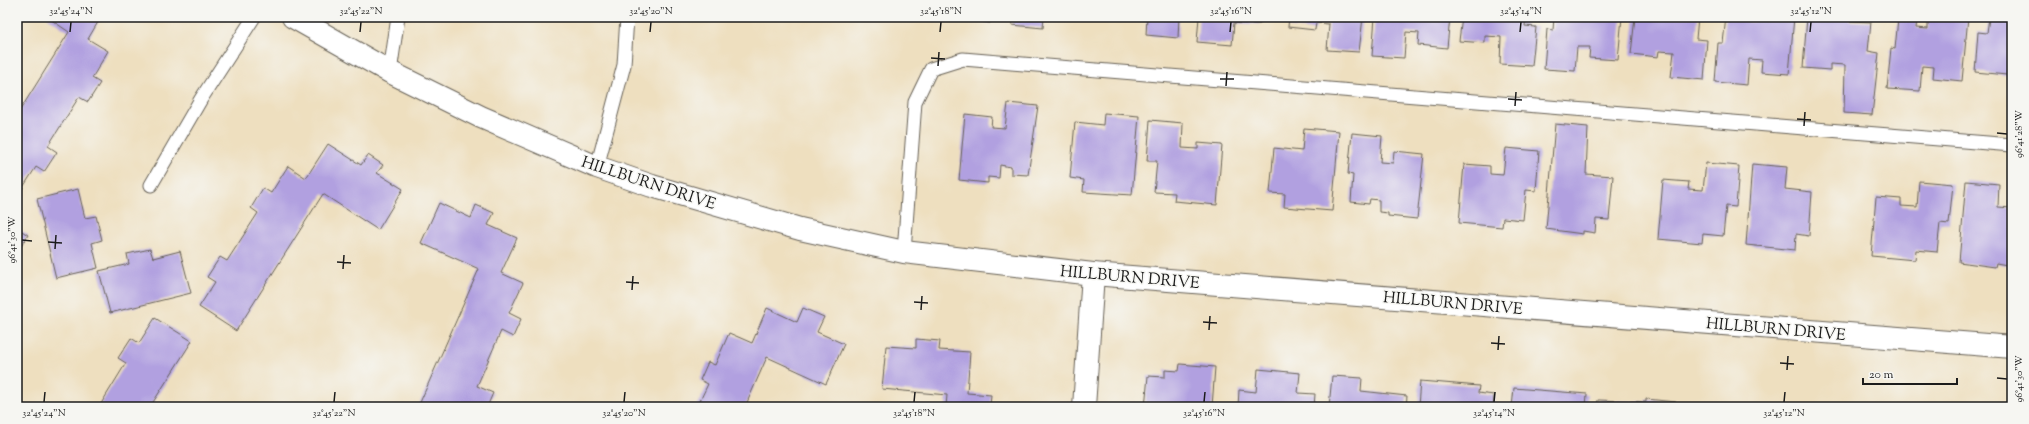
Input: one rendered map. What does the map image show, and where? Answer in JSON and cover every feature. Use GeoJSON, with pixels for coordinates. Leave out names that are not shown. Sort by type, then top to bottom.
{"type":"FeatureCollection","features":[{"type":"Feature","properties":{"kind":"street","name":"HILLBURN DRIVE"},"geometry":{"type":"LineString","coordinates":[[293,17],[390,72],[481,117],[598,167],[652,186],[800,229],[904,252],[1093,274],[2012,347]]}},
{"type":"Feature","properties":{"kind":"street"},"geometry":{"type":"LineString","coordinates":[[1084,407],[1093,274]]}},
{"type":"Feature","properties":{"kind":"lane"},"geometry":{"type":"LineString","coordinates":[[151,185],[201,98],[254,17]]}},
{"type":"Feature","properties":{"kind":"lane"},"geometry":{"type":"LineString","coordinates":[[390,72],[398,17]]}},
{"type":"Feature","properties":{"kind":"lane"},"geometry":{"type":"LineString","coordinates":[[598,167],[624,66],[627,17]]}},
{"type":"Feature","properties":{"kind":"lane"},"geometry":{"type":"LineString","coordinates":[[904,252],[915,102],[931,69],[963,59],[2012,145]]}},
{"type":"Feature","properties":{"kind":"building"},"geometry":{"type":"Polygon","coordinates":[[[47,17],[101,17],[88,39],[108,51],[92,78],[100,83],[88,102],[79,97],[48,146],[57,152],[44,172],[36,167],[20,192],[17,190],[17,115],[69,32],[47,17]]]}},
{"type":"Feature","properties":{"kind":"building"},"geometry":{"type":"Polygon","coordinates":[[[957,17],[991,17],[990,23],[957,17]]]}},
{"type":"Feature","properties":{"kind":"building"},"geometry":{"type":"Polygon","coordinates":[[[1012,17],[1044,17],[1043,28],[1012,25],[1012,17]]]}},
{"type":"Feature","properties":{"kind":"building"},"geometry":{"type":"Polygon","coordinates":[[[1147,17],[1179,17],[1178,38],[1146,35],[1147,17]]]}},
{"type":"Feature","properties":{"kind":"building"},"geometry":{"type":"Polygon","coordinates":[[[1199,17],[1261,17],[1260,24],[1234,23],[1232,45],[1197,42],[1199,17]]]}},
{"type":"Feature","properties":{"kind":"building"},"geometry":{"type":"Polygon","coordinates":[[[1289,17],[1363,17],[1359,52],[1327,50],[1329,24],[1316,23],[1315,30],[1288,27],[1289,17]]]}},
{"type":"Feature","properties":{"kind":"building"},"geometry":{"type":"Polygon","coordinates":[[[1375,17],[1450,17],[1447,48],[1418,45],[1419,33],[1406,32],[1404,58],[1372,56],[1375,17]]]}},
{"type":"Feature","properties":{"kind":"building"},"geometry":{"type":"Polygon","coordinates":[[[1462,17],[1526,17],[1525,26],[1536,27],[1532,66],[1500,64],[1501,37],[1485,36],[1485,43],[1459,41],[1462,17]]]}},
{"type":"Feature","properties":{"kind":"building"},"geometry":{"type":"Polygon","coordinates":[[[1554,17],[1622,17],[1618,60],[1589,58],[1590,47],[1577,47],[1575,71],[1544,69],[1547,29],[1553,30],[1554,17]]]}},
{"type":"Feature","properties":{"kind":"building"},"geometry":{"type":"Polygon","coordinates":[[[1635,17],[1698,17],[1696,39],[1707,40],[1704,80],[1671,77],[1674,52],[1659,51],[1658,57],[1631,54],[1635,17]]]}},
{"type":"Feature","properties":{"kind":"building"},"geometry":{"type":"Polygon","coordinates":[[[1726,17],[1748,17],[1747,22],[1755,22],[1756,17],[1794,17],[1789,74],[1761,72],[1762,60],[1749,59],[1747,85],[1715,82],[1718,43],[1723,43],[1726,17]]]}},
{"type":"Feature","properties":{"kind":"building"},"geometry":{"type":"Polygon","coordinates":[[[1807,17],[1849,17],[1849,21],[1871,22],[1868,51],[1879,53],[1872,115],[1844,113],[1845,65],[1830,64],[1830,70],[1803,68],[1807,17]]]}},
{"type":"Feature","properties":{"kind":"building"},"geometry":{"type":"Polygon","coordinates":[[[1928,17],[1968,17],[1962,81],[1933,78],[1934,67],[1922,66],[1920,91],[1887,89],[1891,48],[1895,49],[1898,19],[1917,20],[1916,28],[1928,29],[1928,17]]]}},
{"type":"Feature","properties":{"kind":"building"},"geometry":{"type":"Polygon","coordinates":[[[1989,17],[2012,17],[2012,49],[2010,49],[2007,75],[1975,72],[1978,32],[1987,33],[1989,17]]]}},
{"type":"Feature","properties":{"kind":"building"},"geometry":{"type":"Polygon","coordinates":[[[1008,103],[1038,106],[1028,175],[1011,174],[1011,167],[1000,165],[999,178],[988,177],[988,183],[959,180],[965,114],[992,117],[991,127],[1005,128],[1008,103]]]}},
{"type":"Feature","properties":{"kind":"building"},"geometry":{"type":"Polygon","coordinates":[[[1104,113],[1139,116],[1132,195],[1083,192],[1084,180],[1070,178],[1075,122],[1103,125],[1104,113]]]}},
{"type":"Feature","properties":{"kind":"building"},"geometry":{"type":"Polygon","coordinates":[[[1150,120],[1183,123],[1182,148],[1198,149],[1198,143],[1222,145],[1217,205],[1174,201],[1175,193],[1154,192],[1157,161],[1147,161],[1150,120]]]}},
{"type":"Feature","properties":{"kind":"building"},"geometry":{"type":"Polygon","coordinates":[[[1555,124],[1588,127],[1586,174],[1613,176],[1609,220],[1596,219],[1595,233],[1583,231],[1583,234],[1546,229],[1555,124]]]}},
{"type":"Feature","properties":{"kind":"building"},"geometry":{"type":"Polygon","coordinates":[[[1304,128],[1339,131],[1332,211],[1284,207],[1285,194],[1270,193],[1274,148],[1302,151],[1304,128]]]}},
{"type":"Feature","properties":{"kind":"building"},"geometry":{"type":"Polygon","coordinates":[[[1352,133],[1382,136],[1380,162],[1393,163],[1394,151],[1424,154],[1417,219],[1388,216],[1388,213],[1379,212],[1379,200],[1370,199],[1369,204],[1351,202],[1353,175],[1348,174],[1352,133]]]}},
{"type":"Feature","properties":{"kind":"building"},"geometry":{"type":"Polygon","coordinates":[[[328,144],[361,165],[368,155],[383,165],[377,173],[403,189],[378,230],[323,194],[236,331],[199,307],[215,282],[207,277],[220,257],[227,261],[258,213],[251,208],[263,188],[271,193],[288,166],[306,178],[328,144]]]}},
{"type":"Feature","properties":{"kind":"building"},"geometry":{"type":"Polygon","coordinates":[[[1506,148],[1539,151],[1536,191],[1526,190],[1523,220],[1503,218],[1502,227],[1459,223],[1464,164],[1490,166],[1490,174],[1503,175],[1506,148]]]}},
{"type":"Feature","properties":{"kind":"building"},"geometry":{"type":"Polygon","coordinates":[[[1706,163],[1739,166],[1736,207],[1726,206],[1723,236],[1703,234],[1702,243],[1658,239],[1663,180],[1689,182],[1688,189],[1703,190],[1706,163]]]}},
{"type":"Feature","properties":{"kind":"building"},"geometry":{"type":"Polygon","coordinates":[[[1752,164],[1787,167],[1785,189],[1812,192],[1809,236],[1796,234],[1795,250],[1746,245],[1752,164]]]}},
{"type":"Feature","properties":{"kind":"building"},"geometry":{"type":"Polygon","coordinates":[[[1919,181],[1953,184],[1949,224],[1940,223],[1937,252],[1916,250],[1915,260],[1871,256],[1876,197],[1901,199],[1901,206],[1917,207],[1919,181]]]}},
{"type":"Feature","properties":{"kind":"building"},"geometry":{"type":"Polygon","coordinates":[[[1966,181],[1999,184],[1998,207],[2012,208],[2012,252],[2009,252],[2007,265],[1996,263],[1995,267],[1959,262],[1966,181]]]}},
{"type":"Feature","properties":{"kind":"building"},"geometry":{"type":"Polygon","coordinates":[[[78,189],[85,218],[96,216],[102,240],[92,243],[98,268],[56,278],[37,199],[78,189]]]}},
{"type":"Feature","properties":{"kind":"building"},"geometry":{"type":"Polygon","coordinates":[[[439,203],[471,218],[476,205],[494,213],[488,225],[517,238],[501,273],[523,283],[509,313],[521,319],[513,337],[501,331],[477,386],[493,393],[487,407],[473,407],[468,405],[467,407],[418,407],[479,269],[421,243],[439,203]]]}},
{"type":"Feature","properties":{"kind":"building"},"geometry":{"type":"Polygon","coordinates":[[[17,228],[28,235],[17,253],[17,228]]]}},
{"type":"Feature","properties":{"kind":"building"},"geometry":{"type":"Polygon","coordinates":[[[150,249],[153,258],[180,251],[191,293],[110,313],[99,271],[129,264],[127,254],[150,249]]]}},
{"type":"Feature","properties":{"kind":"building"},"geometry":{"type":"Polygon","coordinates":[[[767,308],[797,322],[803,308],[824,317],[817,332],[844,344],[826,384],[767,357],[745,407],[697,407],[708,384],[700,380],[708,362],[715,365],[729,333],[752,343],[767,308]]]}},
{"type":"Feature","properties":{"kind":"building"},"geometry":{"type":"Polygon","coordinates":[[[155,318],[192,341],[150,407],[99,407],[126,363],[118,358],[131,338],[139,343],[155,318]]]}},
{"type":"Feature","properties":{"kind":"building"},"geometry":{"type":"Polygon","coordinates":[[[916,339],[940,341],[939,350],[970,352],[967,393],[991,395],[990,407],[946,407],[947,395],[882,389],[886,346],[916,348],[916,339]]]}},
{"type":"Feature","properties":{"kind":"building"},"geometry":{"type":"Polygon","coordinates":[[[1180,364],[1215,367],[1212,407],[1145,407],[1148,376],[1165,377],[1165,370],[1179,371],[1180,364]]]}},
{"type":"Feature","properties":{"kind":"building"},"geometry":{"type":"Polygon","coordinates":[[[1258,369],[1300,373],[1298,393],[1315,394],[1314,407],[1238,407],[1239,390],[1256,392],[1258,369]]]}},
{"type":"Feature","properties":{"kind":"building"},"geometry":{"type":"Polygon","coordinates":[[[1332,376],[1362,378],[1361,391],[1407,396],[1406,407],[1329,407],[1332,376]]]}},
{"type":"Feature","properties":{"kind":"building"},"geometry":{"type":"Polygon","coordinates":[[[1420,381],[1479,386],[1478,393],[1494,395],[1493,407],[1418,407],[1420,381]]]}},
{"type":"Feature","properties":{"kind":"building"},"geometry":{"type":"Polygon","coordinates":[[[1514,388],[1587,394],[1586,407],[1512,407],[1514,388]]]}},
{"type":"Feature","properties":{"kind":"building"},"geometry":{"type":"Polygon","coordinates":[[[1646,399],[1676,402],[1675,407],[1597,407],[1598,400],[1646,402],[1646,399]]]}}]}
